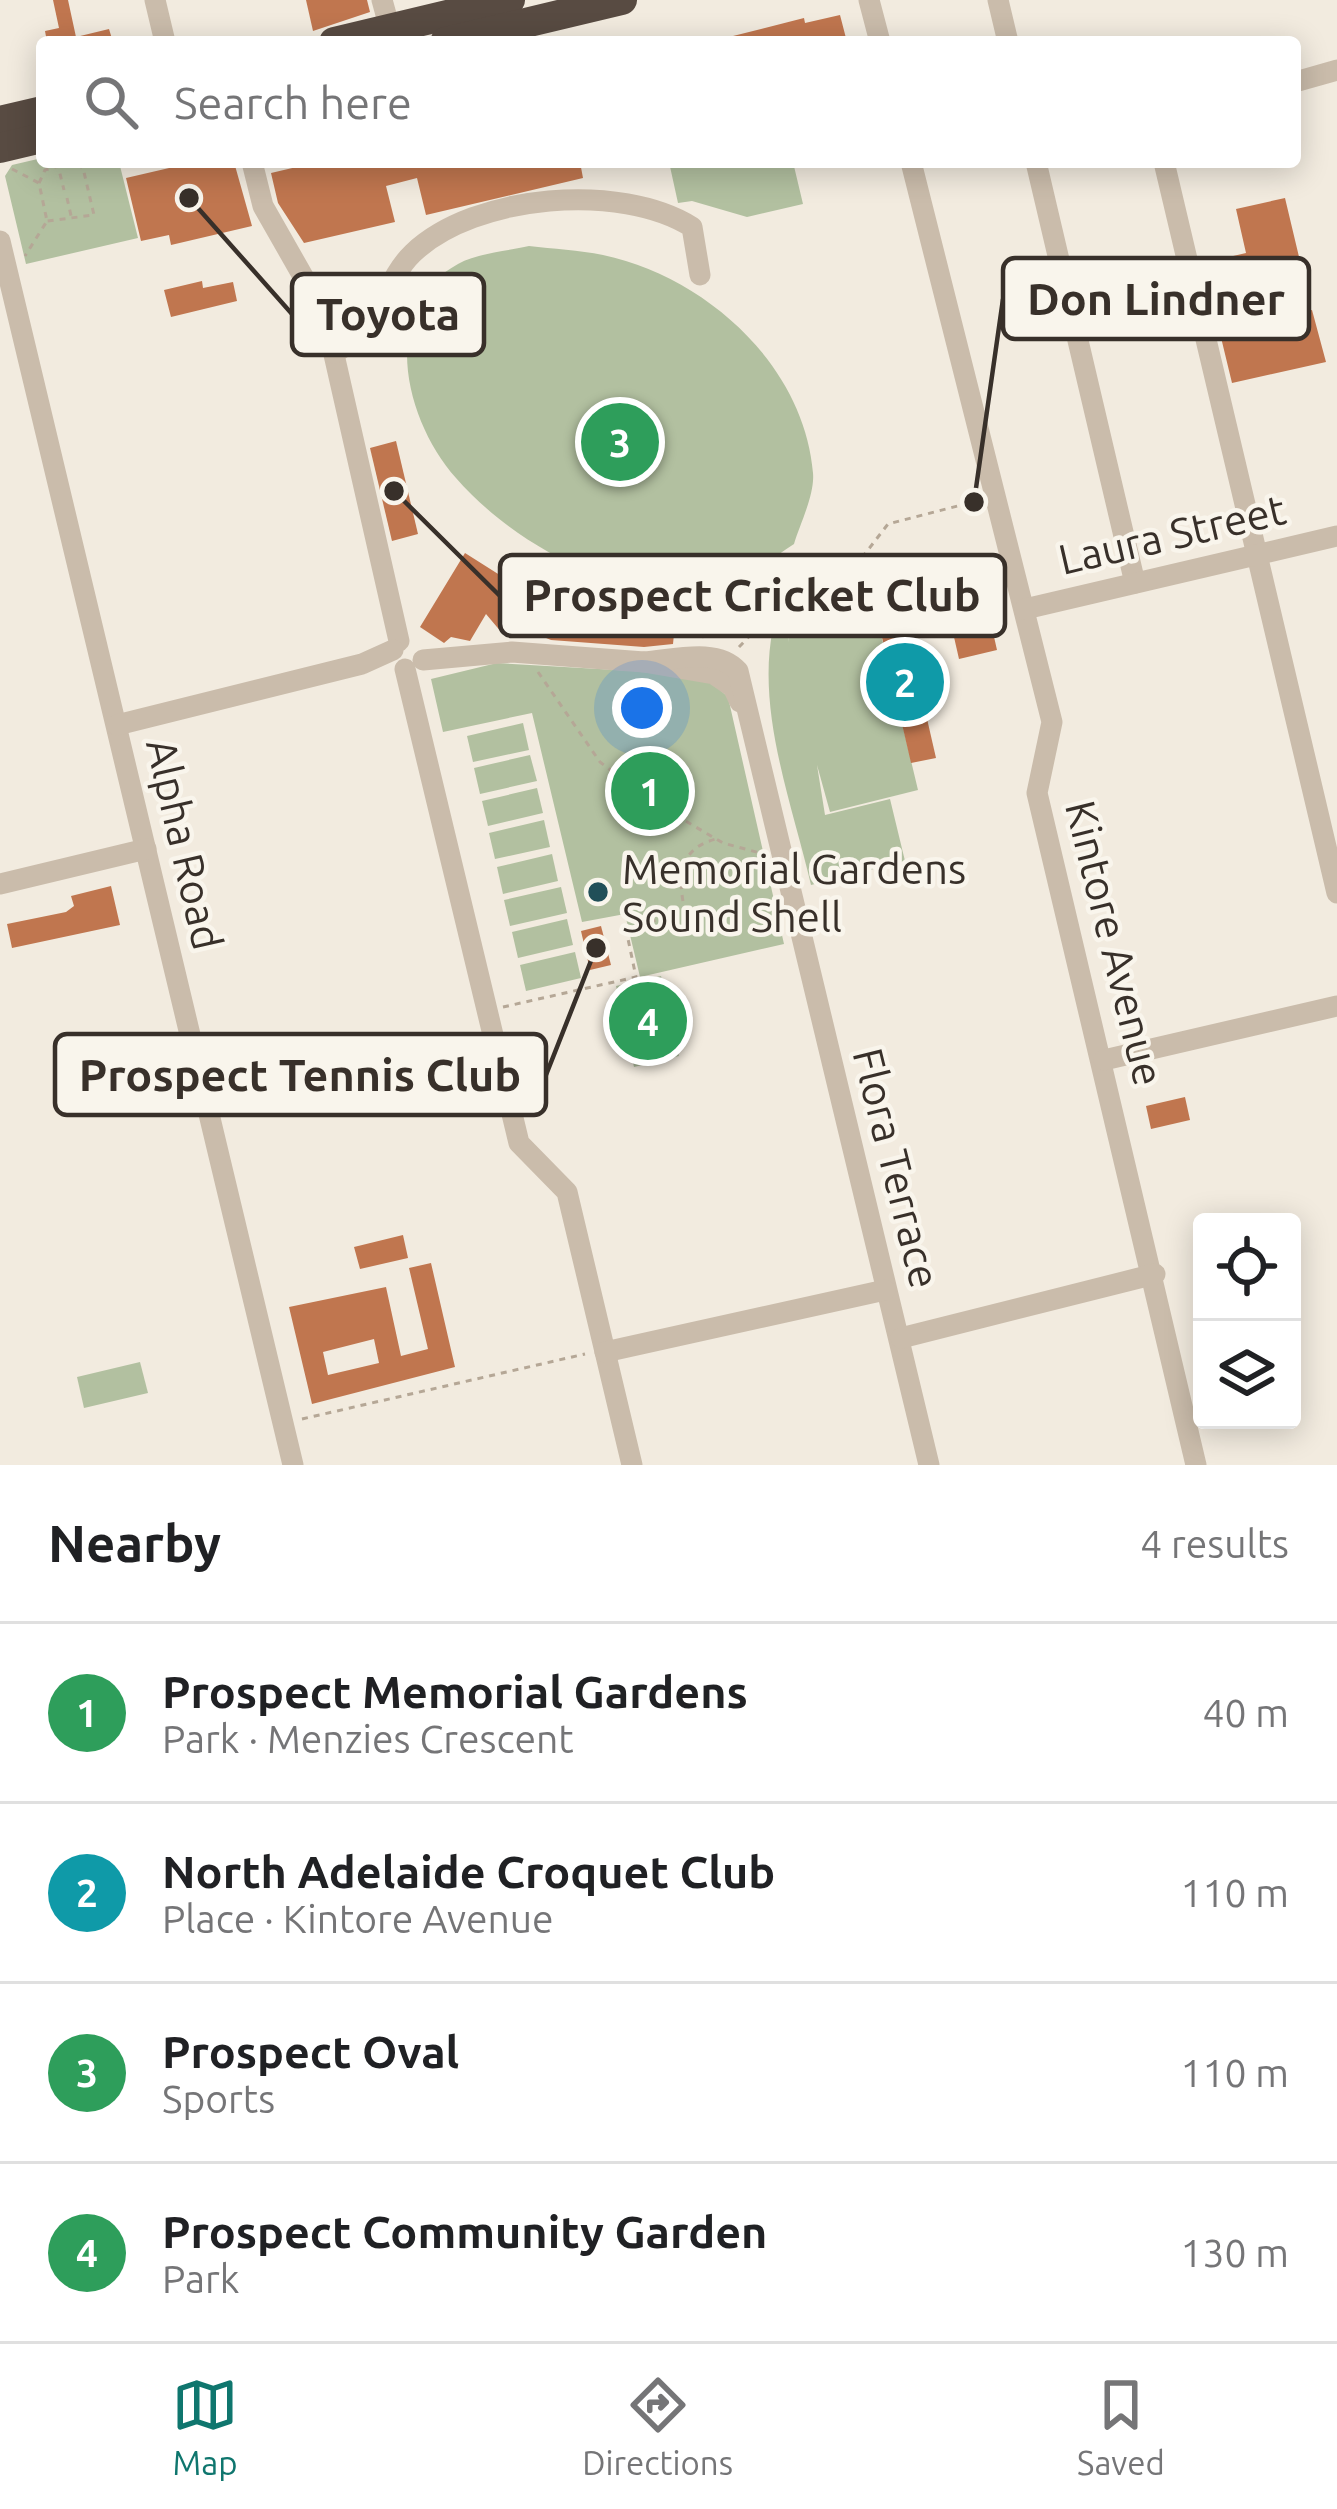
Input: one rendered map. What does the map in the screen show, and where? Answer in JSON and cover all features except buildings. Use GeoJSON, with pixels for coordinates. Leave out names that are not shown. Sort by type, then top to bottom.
{"type":"FeatureCollection","features":[{"type":"Feature","properties":{"kind":"highway"},"geometry":{"type":"LineString","coordinates":[[346,36],[386,15],[510,0]]}},
{"type":"Feature","properties":{"kind":"highway"},"geometry":{"type":"LineString","coordinates":[[470,36],[604,2]]}},
{"type":"Feature","properties":{"kind":"highway"},"geometry":{"type":"LineString","coordinates":[[0,121],[36,112]]}},
{"type":"Feature","properties":{"kind":"highway"},"geometry":{"type":"LineString","coordinates":[[0,148],[36,139]]}},
{"type":"Feature","properties":{"kind":"street"},"geometry":{"type":"LineString","coordinates":[[155,0],[164,36]]}},
{"type":"Feature","properties":{"kind":"street"},"geometry":{"type":"LineString","coordinates":[[869,0],[878,36]]}},
{"type":"Feature","properties":{"kind":"street"},"geometry":{"type":"LineString","coordinates":[[998,0],[1007,36]]}},
{"type":"Feature","properties":{"kind":"street"},"geometry":{"type":"LineString","coordinates":[[1301,80],[1337,70]]}},
{"type":"Feature","properties":{"kind":"street"},"geometry":{"type":"LineString","coordinates":[[254,168],[263,206],[325,315],[409,654],[519,1143],[567,1192],[632,1465]]}},
{"type":"Feature","properties":{"kind":"street","name":"Kintore Avenue"},"geometry":{"type":"LineString","coordinates":[[912,168],[1052,722],[1037,793],[1155,1274],[1196,1465]]}},
{"type":"Feature","properties":{"kind":"street"},"geometry":{"type":"LineString","coordinates":[[1037,168],[1135,583]]}},
{"type":"Feature","properties":{"kind":"street"},"geometry":{"type":"LineString","coordinates":[[1165,168],[1337,893]]}},
{"type":"Feature","properties":{"kind":"street"},"geometry":{"type":"LineString","coordinates":[[334,352],[364,333],[386,289],[414,252],[462,224],[506,208],[619,199],[668,211],[692,227],[700,275]]}},
{"type":"Feature","properties":{"kind":"street","name":"Alpha Road"},"geometry":{"type":"LineString","coordinates":[[3,262],[292,1465]]}},
{"type":"Feature","properties":{"kind":"street","name":"Laura Street"},"geometry":{"type":"LineString","coordinates":[[1025,609],[1337,536]]}},
{"type":"Feature","properties":{"kind":"street"},"geometry":{"type":"LineString","coordinates":[[117,725],[409,654],[512,652],[644,662],[714,674],[733,687],[743,707]]}},
{"type":"Feature","properties":{"kind":"street"},"geometry":{"type":"LineString","coordinates":[[644,662],[718,658]]}},
{"type":"Feature","properties":{"kind":"street","name":"Flora Terrace"},"geometry":{"type":"LineString","coordinates":[[718,658],[738,671],[929,1465]]}},
{"type":"Feature","properties":{"kind":"street"},"geometry":{"type":"LineString","coordinates":[[0,884],[146,849]]}},
{"type":"Feature","properties":{"kind":"street"},"geometry":{"type":"LineString","coordinates":[[1104,1060],[1337,1006]]}},
{"type":"Feature","properties":{"kind":"street"},"geometry":{"type":"LineString","coordinates":[[901,1338],[1155,1274]]}},
{"type":"Feature","properties":{"kind":"street"},"geometry":{"type":"LineString","coordinates":[[605,1351],[885,1290]]}},
{"type":"Feature","properties":{"kind":"path"},"geometry":{"type":"LineString","coordinates":[[0,162],[39,183]]}},
{"type":"Feature","properties":{"kind":"path"},"geometry":{"type":"LineString","coordinates":[[3,262],[24,257],[47,221],[39,183],[49,168]]}},
{"type":"Feature","properties":{"kind":"path"},"geometry":{"type":"LineString","coordinates":[[59,168],[64,190]]}},
{"type":"Feature","properties":{"kind":"path"},"geometry":{"type":"LineString","coordinates":[[47,221],[94,214],[81,168]]}},
{"type":"Feature","properties":{"kind":"path"},"geometry":{"type":"LineString","coordinates":[[67,198],[72,220]]}},
{"type":"Feature","properties":{"kind":"path"},"geometry":{"type":"LineString","coordinates":[[703,634],[804,610],[844,580],[888,524],[996,496]]}},
{"type":"Feature","properties":{"kind":"path"},"geometry":{"type":"LineString","coordinates":[[693,589],[703,634],[718,658],[762,623]]}},
{"type":"Feature","properties":{"kind":"path"},"geometry":{"type":"LineString","coordinates":[[538,670],[600,762],[631,786]]}},
{"type":"Feature","properties":{"kind":"path"},"geometry":{"type":"LineString","coordinates":[[631,786],[649,782],[657,791],[655,802]]}},
{"type":"Feature","properties":{"kind":"path"},"geometry":{"type":"LineString","coordinates":[[631,786],[628,799],[635,807],[655,802],[716,839],[760,853]]}},
{"type":"Feature","properties":{"kind":"path"},"geometry":{"type":"LineString","coordinates":[[488,1011],[635,977],[628,939],[639,925],[685,913],[678,883],[682,866],[690,852],[716,839]]}},
{"type":"Feature","properties":{"kind":"path"},"geometry":{"type":"LineString","coordinates":[[283,1424],[605,1351]]}},
{"type":"Feature","properties":{"kind":"green space"},"geometry":{"type":"Polygon","coordinates":[[[36,159],[36,168],[120,168],[138,238],[26,264],[5,176],[12,165],[36,159]]]}},
{"type":"Feature","properties":{"kind":"green space"},"geometry":{"type":"Polygon","coordinates":[[[670,168],[794,168],[803,204],[747,217],[692,201],[678,203],[670,168]]]}},
{"type":"Feature","properties":{"kind":"green space"},"geometry":{"type":"Polygon","coordinates":[[[529,246],[594,253],[678,283],[712,305],[770,362],[806,434],[813,473],[794,544],[724,587],[651,589],[578,567],[543,549],[510,527],[456,478],[423,427],[413,397],[408,336],[416,308],[433,283],[458,264],[529,246]]]}},
{"type":"Feature","properties":{"kind":"green space"},"geometry":{"type":"Polygon","coordinates":[[[873,601],[918,790],[830,812],[817,765],[825,815],[890,799],[905,861],[811,885],[773,724],[769,660],[773,628],[784,625],[789,642],[785,624],[873,601]]]}},
{"type":"Feature","properties":{"kind":"green space"},"geometry":{"type":"Polygon","coordinates":[[[497,663],[703,675],[728,697],[784,944],[640,977],[625,914],[582,922],[532,713],[443,732],[431,679],[497,663]]]}},
{"type":"Feature","properties":{"kind":"green space"},"geometry":{"type":"Polygon","coordinates":[[[523,723],[529,750],[473,762],[467,736],[523,723]]]}},
{"type":"Feature","properties":{"kind":"green space"},"geometry":{"type":"Polygon","coordinates":[[[530,755],[537,781],[480,794],[474,768],[530,755]]]}},
{"type":"Feature","properties":{"kind":"green space"},"geometry":{"type":"Polygon","coordinates":[[[537,788],[543,813],[488,826],[482,801],[537,788]]]}},
{"type":"Feature","properties":{"kind":"green space"},"geometry":{"type":"Polygon","coordinates":[[[544,820],[550,847],[495,859],[489,833],[544,820]]]}},
{"type":"Feature","properties":{"kind":"green space"},"geometry":{"type":"Polygon","coordinates":[[[552,854],[558,881],[503,894],[497,867],[552,854]]]}},
{"type":"Feature","properties":{"kind":"green space"},"geometry":{"type":"Polygon","coordinates":[[[561,887],[567,913],[510,926],[504,900],[561,887]]]}},
{"type":"Feature","properties":{"kind":"green space"},"geometry":{"type":"Polygon","coordinates":[[[567,919],[573,945],[518,958],[512,932],[567,919]]]}},
{"type":"Feature","properties":{"kind":"green space"},"geometry":{"type":"Polygon","coordinates":[[[575,952],[581,978],[526,991],[520,965],[575,952]]]}},
{"type":"Feature","properties":{"kind":"green space"},"geometry":{"type":"Polygon","coordinates":[[[661,976],[679,1056],[634,1067],[616,986],[661,976]]]}},
{"type":"Feature","properties":{"kind":"green space"},"geometry":{"type":"Polygon","coordinates":[[[140,1362],[148,1393],[84,1408],[77,1377],[140,1362]]]}},
{"type":"Feature","properties":{"kind":"place","name":"Toyota"},"geometry":{"type":"Point","coordinates":[189,198]}},
{"type":"Feature","properties":{"kind":"place","name":"Prospect Oval"},"geometry":{"type":"Point","coordinates":[620,442]}},
{"type":"Feature","properties":{"kind":"place","name":"Prospect Cricket Club"},"geometry":{"type":"Point","coordinates":[394,491]}},
{"type":"Feature","properties":{"kind":"place","name":"Don Lindner"},"geometry":{"type":"Point","coordinates":[974,502]}},
{"type":"Feature","properties":{"kind":"place","name":"North Adelaide Croquet Club"},"geometry":{"type":"Point","coordinates":[905,682]}},
{"type":"Feature","properties":{"kind":"place","name":"Prospect Memorial Gardens"},"geometry":{"type":"Point","coordinates":[650,791]}},
{"type":"Feature","properties":{"kind":"place","name":"Memorial Gardens Sound Shell"},"geometry":{"type":"Point","coordinates":[598,892]}},
{"type":"Feature","properties":{"kind":"place","name":"Prospect Tennis Club"},"geometry":{"type":"Point","coordinates":[596,948]}},
{"type":"Feature","properties":{"kind":"place","name":"Prospect Community Garden"},"geometry":{"type":"Point","coordinates":[648,1021]}}]}
